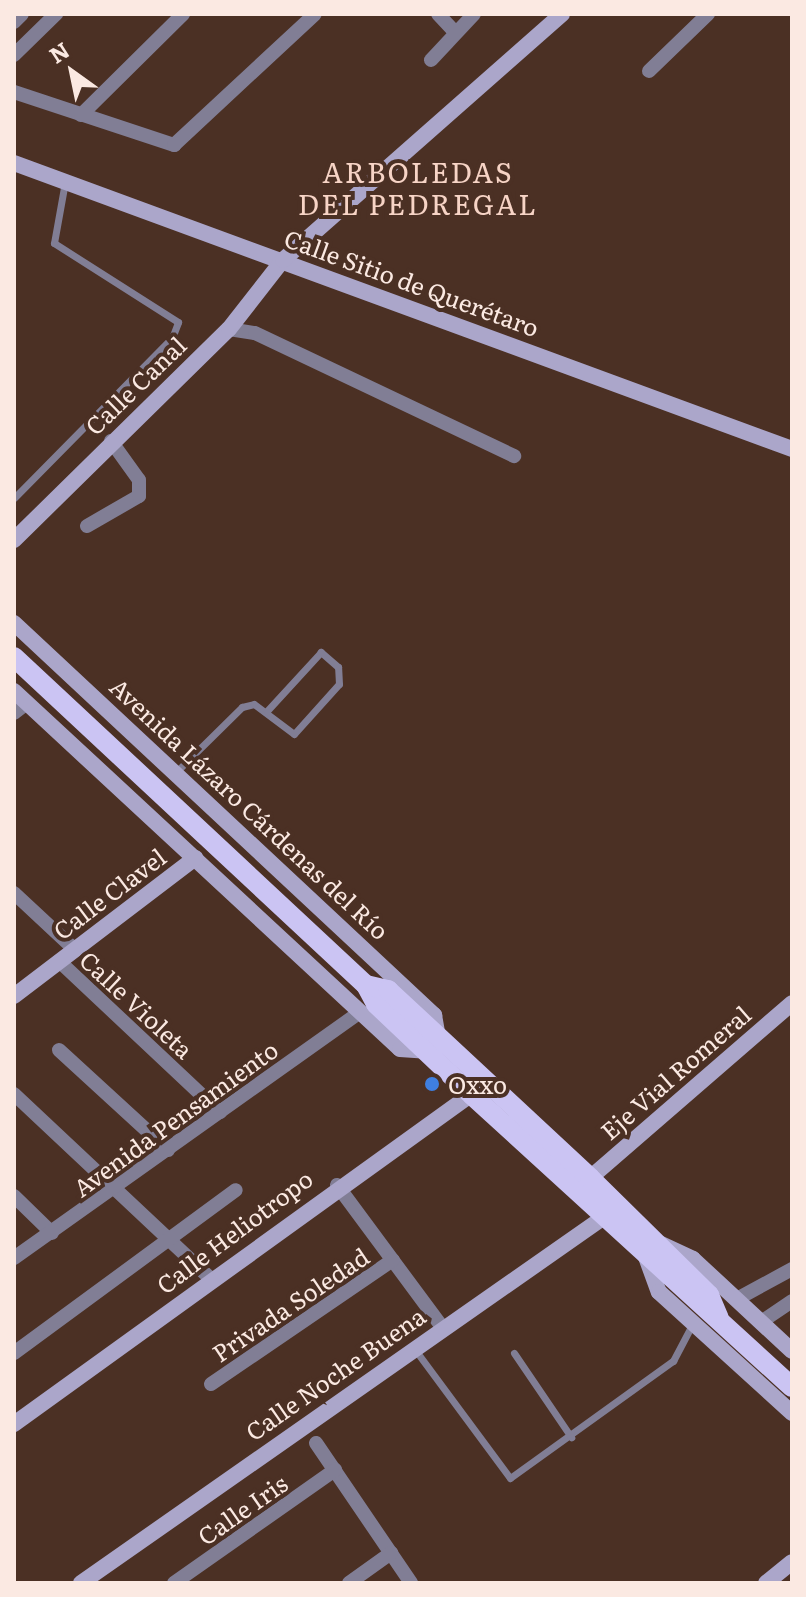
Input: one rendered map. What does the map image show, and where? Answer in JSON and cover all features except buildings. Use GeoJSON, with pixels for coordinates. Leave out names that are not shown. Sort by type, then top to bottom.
{"type":"FeatureCollection","features":[{"type":"Feature","properties":{"kind":"main road","name":"Avenida Lázaro Cárdenas del Río"},"geometry":{"type":"LineString","coordinates":[[14,657],[366,985],[388,990],[432,1044],[652,1250],[792,1387]]}},
{"type":"Feature","properties":{"kind":"main road","name":"Avenida Lázaro Cárdenas del Río"},"geometry":{"type":"LineString","coordinates":[[480,1089],[590,1178],[612,1213]]}},
{"type":"Feature","properties":{"kind":"street"},"geometry":{"type":"LineString","coordinates":[[14,22],[22,14]]}},
{"type":"Feature","properties":{"kind":"street"},"geometry":{"type":"LineString","coordinates":[[14,55],[56,14]]}},
{"type":"Feature","properties":{"kind":"street"},"geometry":{"type":"LineString","coordinates":[[81,115],[183,14]]}},
{"type":"Feature","properties":{"kind":"street"},"geometry":{"type":"LineString","coordinates":[[14,92],[174,145],[315,14]]}},
{"type":"Feature","properties":{"kind":"street"},"geometry":{"type":"LineString","coordinates":[[438,14],[455,32]]}},
{"type":"Feature","properties":{"kind":"street"},"geometry":{"type":"LineString","coordinates":[[431,60],[474,14]]}},
{"type":"Feature","properties":{"kind":"street","name":"Calle Canal"},"geometry":{"type":"LineString","coordinates":[[14,540],[111,441],[229,329],[283,260],[562,14]]}},
{"type":"Feature","properties":{"kind":"street"},"geometry":{"type":"LineString","coordinates":[[649,71],[698,17]]}},
{"type":"Feature","properties":{"kind":"street","name":"Calle Sitio de Querétaro"},"geometry":{"type":"LineString","coordinates":[[14,163],[792,449]]}},
{"type":"Feature","properties":{"kind":"street"},"geometry":{"type":"LineString","coordinates":[[229,329],[255,333],[514,456]]}},
{"type":"Feature","properties":{"kind":"street"},"geometry":{"type":"LineString","coordinates":[[87,526],[139,496],[139,480],[111,441]]}},
{"type":"Feature","properties":{"kind":"street","name":"Avenida Lázaro Cárdenas del Río"},"geometry":{"type":"LineString","coordinates":[[14,623],[434,1015],[432,1044],[400,1049],[195,858],[21,708],[14,691]]}},
{"type":"Feature","properties":{"kind":"street","name":"Calle Clavel"},"geometry":{"type":"LineString","coordinates":[[14,996],[195,858]]}},
{"type":"Feature","properties":{"kind":"street","name":"Calle Violeta"},"geometry":{"type":"LineString","coordinates":[[14,893],[74,949]]}},
{"type":"Feature","properties":{"kind":"street","name":"Calle Violeta"},"geometry":{"type":"LineString","coordinates":[[59,961],[220,1112]]}},
{"type":"Feature","properties":{"kind":"street","name":"Eje Vial Romeral"},"geometry":{"type":"LineString","coordinates":[[590,1178],[792,1003]]}},
{"type":"Feature","properties":{"kind":"street","name":"Avenida Pensamiento"},"geometry":{"type":"LineString","coordinates":[[14,1258],[360,1012]]}},
{"type":"Feature","properties":{"kind":"street"},"geometry":{"type":"LineString","coordinates":[[59,1050],[168,1150]]}},
{"type":"Feature","properties":{"kind":"street","name":"Calle Heliotropo"},"geometry":{"type":"LineString","coordinates":[[14,1424],[337,1185],[480,1089]]}},
{"type":"Feature","properties":{"kind":"street"},"geometry":{"type":"LineString","coordinates":[[14,1094],[211,1279]]}},
{"type":"Feature","properties":{"kind":"street"},"geometry":{"type":"LineString","coordinates":[[337,1185],[442,1327]]}},
{"type":"Feature","properties":{"kind":"street"},"geometry":{"type":"LineString","coordinates":[[14,1353],[236,1190]]}},
{"type":"Feature","properties":{"kind":"street"},"geometry":{"type":"LineString","coordinates":[[14,1196],[52,1233]]}},
{"type":"Feature","properties":{"kind":"street","name":"Calle Noche Buena"},"geometry":{"type":"LineString","coordinates":[[92,1580],[413,1347],[612,1213]]}},
{"type":"Feature","properties":{"kind":"street","name":"Avenida Lázaro Cárdenas del Río"},"geometry":{"type":"LineString","coordinates":[[792,1351],[693,1259],[652,1250],[659,1292],[792,1413]]}},
{"type":"Feature","properties":{"kind":"street","name":"Privada Soledad"},"geometry":{"type":"LineString","coordinates":[[211,1384],[393,1260]]}},
{"type":"Feature","properties":{"kind":"street"},"geometry":{"type":"LineString","coordinates":[[737,1299],[792,1269]]}},
{"type":"Feature","properties":{"kind":"street"},"geometry":{"type":"LineString","coordinates":[[761,1322],[792,1301]]}},
{"type":"Feature","properties":{"kind":"street"},"geometry":{"type":"LineString","coordinates":[[316,1443],[411,1583]]}},
{"type":"Feature","properties":{"kind":"street","name":"Calle Iris"},"geometry":{"type":"LineString","coordinates":[[174,1583],[335,1470]]}},
{"type":"Feature","properties":{"kind":"street"},"geometry":{"type":"LineString","coordinates":[[349,1583],[391,1553]]}},
{"type":"Feature","properties":{"kind":"street"},"geometry":{"type":"LineString","coordinates":[[766,1583],[792,1562]]}},
{"type":"Feature","properties":{"kind":"lane"},"geometry":{"type":"LineString","coordinates":[[14,498],[172,338],[178,322],[54,243],[65,182]]}},
{"type":"Feature","properties":{"kind":"lane"},"geometry":{"type":"LineString","coordinates":[[175,773],[242,707],[267,711],[294,734],[339,684],[338,667],[321,652],[267,711]]}},
{"type":"Feature","properties":{"kind":"lane"},"geometry":{"type":"LineString","coordinates":[[413,1347],[510,1478],[673,1361],[693,1323]]}},
{"type":"Feature","properties":{"kind":"lane"},"geometry":{"type":"LineString","coordinates":[[514,1353],[571,1437]]}},
{"type":"Feature","properties":{"kind":"place","name":"Oxxo"},"geometry":{"type":"Point","coordinates":[432,1084]}},
{"type":"Feature","properties":{"kind":"district","name":"ARBOLEDAS DEL PEDREGAL"},"geometry":{"type":"Point","coordinates":[418,187]}}]}
